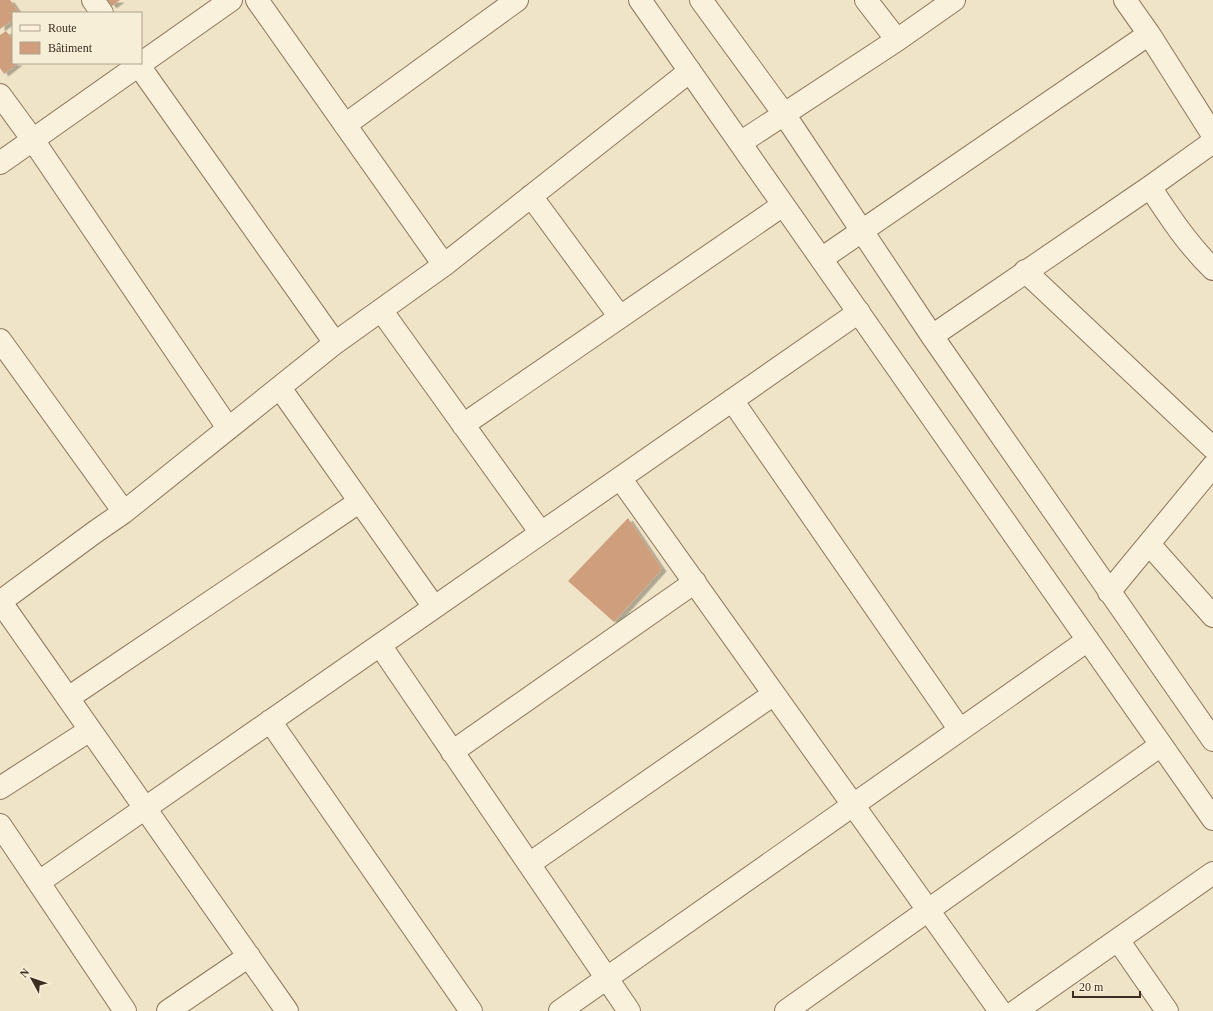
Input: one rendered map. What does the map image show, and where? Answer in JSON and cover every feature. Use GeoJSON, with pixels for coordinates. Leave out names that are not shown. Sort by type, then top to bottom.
{"type":"FeatureCollection","features":[{"type":"Feature","properties":{"kind":"street"},"geometry":{"type":"LineString","coordinates":[[93,0],[101,12]]}},
{"type":"Feature","properties":{"kind":"street"},"geometry":{"type":"LineString","coordinates":[[142,61],[231,0]]}},
{"type":"Feature","properties":{"kind":"street"},"geometry":{"type":"LineString","coordinates":[[257,0],[444,265]]}},
{"type":"Feature","properties":{"kind":"street"},"geometry":{"type":"LineString","coordinates":[[346,125],[517,0]]}},
{"type":"Feature","properties":{"kind":"street"},"geometry":{"type":"LineString","coordinates":[[640,0],[1213,819]]}},
{"type":"Feature","properties":{"kind":"street"},"geometry":{"type":"LineString","coordinates":[[701,0],[784,114],[932,336],[1213,740]]}},
{"type":"Feature","properties":{"kind":"street"},"geometry":{"type":"LineString","coordinates":[[866,0],[897,40]]}},
{"type":"Feature","properties":{"kind":"street"},"geometry":{"type":"LineString","coordinates":[[740,143],[897,40],[954,0]]}},
{"type":"Feature","properties":{"kind":"street"},"geometry":{"type":"LineString","coordinates":[[1125,0],[1149,34],[1213,135]]}},
{"type":"Feature","properties":{"kind":"street"},"geometry":{"type":"LineString","coordinates":[[821,259],[1149,34]]}},
{"type":"Feature","properties":{"kind":"street"},"geometry":{"type":"LineString","coordinates":[[0,163],[138,64],[335,343]]}},
{"type":"Feature","properties":{"kind":"street"},"geometry":{"type":"LineString","coordinates":[[288,1011],[0,601],[124,512],[335,343],[444,265],[690,71]]}},
{"type":"Feature","properties":{"kind":"street"},"geometry":{"type":"LineString","coordinates":[[0,95],[33,140],[228,428]]}},
{"type":"Feature","properties":{"kind":"street"},"geometry":{"type":"LineString","coordinates":[[932,336],[1150,187],[1213,142]]}},
{"type":"Feature","properties":{"kind":"street"},"geometry":{"type":"LineString","coordinates":[[1150,187],[1171,219],[1200,256],[1213,269]]}},
{"type":"Feature","properties":{"kind":"street"},"geometry":{"type":"LineString","coordinates":[[531,196],[620,317]]}},
{"type":"Feature","properties":{"kind":"street"},"geometry":{"type":"LineString","coordinates":[[463,425],[783,205]]}},
{"type":"Feature","properties":{"kind":"street"},"geometry":{"type":"LineString","coordinates":[[1026,271],[1213,448]]}},
{"type":"Feature","properties":{"kind":"street"},"geometry":{"type":"LineString","coordinates":[[381,310],[541,533]]}},
{"type":"Feature","properties":{"kind":"street"},"geometry":{"type":"LineString","coordinates":[[38,882],[859,312]]}},
{"type":"Feature","properties":{"kind":"street"},"geometry":{"type":"LineString","coordinates":[[0,340],[124,512]]}},
{"type":"Feature","properties":{"kind":"street"},"geometry":{"type":"LineString","coordinates":[[280,388],[434,607]]}},
{"type":"Feature","properties":{"kind":"street"},"geometry":{"type":"LineString","coordinates":[[732,400],[960,730]]}},
{"type":"Feature","properties":{"kind":"street"},"geometry":{"type":"LineString","coordinates":[[1109,592],[1210,474]]}},
{"type":"Feature","properties":{"kind":"street"},"geometry":{"type":"LineString","coordinates":[[620,478],[1000,1011]]}},
{"type":"Feature","properties":{"kind":"street"},"geometry":{"type":"LineString","coordinates":[[68,698],[359,502]]}},
{"type":"Feature","properties":{"kind":"street"},"geometry":{"type":"LineString","coordinates":[[1149,544],[1213,616]]}},
{"type":"Feature","properties":{"kind":"street"},"geometry":{"type":"LineString","coordinates":[[452,752],[695,582]]}},
{"type":"Feature","properties":{"kind":"street"},"geometry":{"type":"LineString","coordinates":[[560,1011],[1088,640]]}},
{"type":"Feature","properties":{"kind":"street"},"geometry":{"type":"LineString","coordinates":[[380,645],[629,1011]]}},
{"type":"Feature","properties":{"kind":"street"},"geometry":{"type":"LineString","coordinates":[[528,864],[774,694]]}},
{"type":"Feature","properties":{"kind":"street"},"geometry":{"type":"LineString","coordinates":[[270,721],[471,1011]]}},
{"type":"Feature","properties":{"kind":"street"},"geometry":{"type":"LineString","coordinates":[[0,788],[90,730]]}},
{"type":"Feature","properties":{"kind":"street"},"geometry":{"type":"LineString","coordinates":[[786,1011],[1161,745]]}},
{"type":"Feature","properties":{"kind":"street"},"geometry":{"type":"LineString","coordinates":[[0,825],[125,1011]]}},
{"type":"Feature","properties":{"kind":"street"},"geometry":{"type":"LineString","coordinates":[[1016,1011],[1213,873]]}},
{"type":"Feature","properties":{"kind":"street"},"geometry":{"type":"LineString","coordinates":[[1118,940],[1167,1011]]}},
{"type":"Feature","properties":{"kind":"street"},"geometry":{"type":"LineString","coordinates":[[168,1011],[249,956]]}},
{"type":"Feature","properties":{"kind":"building"},"geometry":{"type":"Polygon","coordinates":[[[0,0],[10,0],[18,12],[12,12],[12,21],[0,29],[0,0]]]}},
{"type":"Feature","properties":{"kind":"building"},"geometry":{"type":"Polygon","coordinates":[[[107,0],[120,0],[112,6],[107,0]]]}},
{"type":"Feature","properties":{"kind":"building"},"geometry":{"type":"Polygon","coordinates":[[[6,31],[12,39],[12,64],[17,64],[4,74],[0,68],[0,35],[6,31]]]}},
{"type":"Feature","properties":{"kind":"building"},"geometry":{"type":"Polygon","coordinates":[[[628,518],[662,569],[614,622],[568,581],[628,518]]]}}]}
